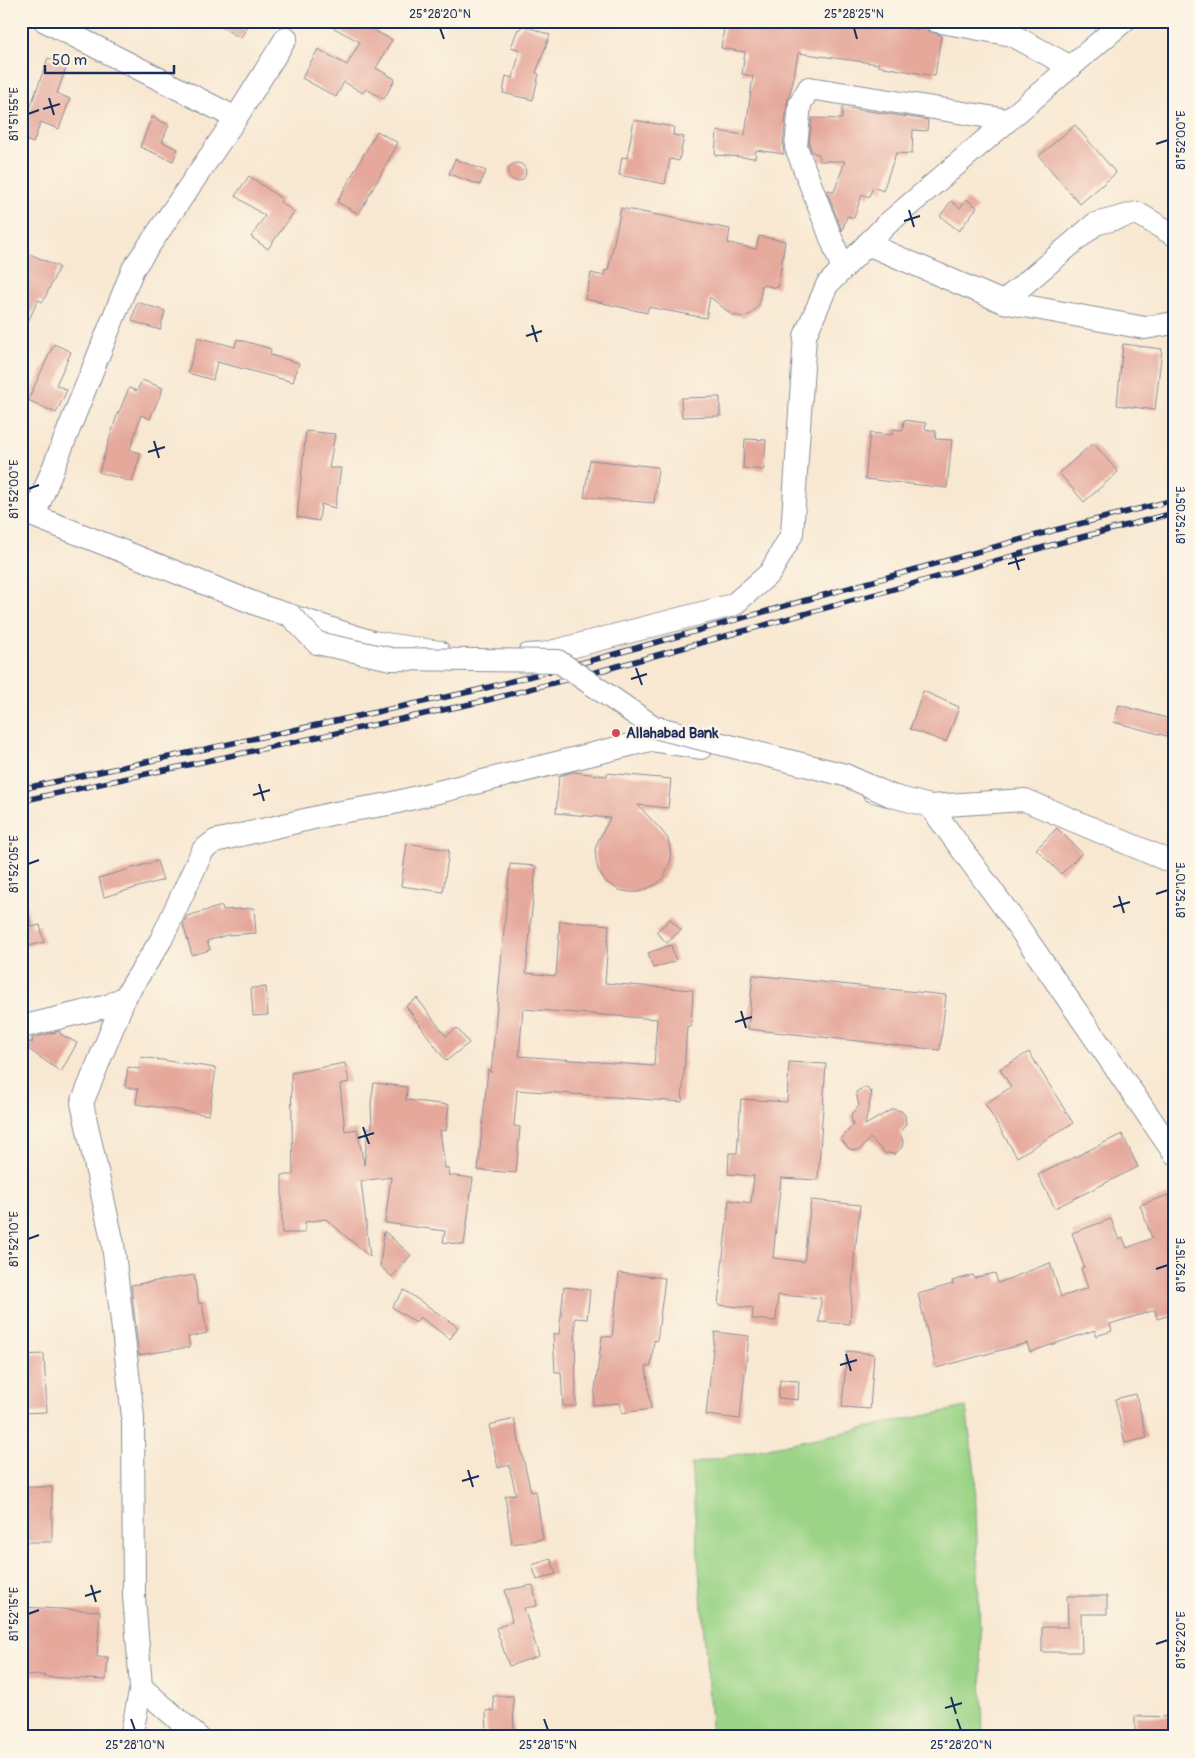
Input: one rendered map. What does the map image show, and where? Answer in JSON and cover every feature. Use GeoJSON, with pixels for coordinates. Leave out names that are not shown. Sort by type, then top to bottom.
{"type":"FeatureCollection","features":[{"type":"Feature","properties":{"kind":"street"},"geometry":{"type":"LineString","coordinates":[[45,21],[236,118]]}},
{"type":"Feature","properties":{"kind":"street"},"geometry":{"type":"LineString","coordinates":[[936,21],[1012,34],[1071,67]]}},
{"type":"Feature","properties":{"kind":"street"},"geometry":{"type":"LineString","coordinates":[[286,38],[236,118],[133,269],[27,513],[264,606],[372,642],[458,655],[543,654],[733,605],[770,574],[792,534],[805,336],[827,285],[886,225],[1124,21]]}},
{"type":"Feature","properties":{"kind":"street"},"geometry":{"type":"LineString","coordinates":[[843,269],[796,147],[800,104],[809,88],[1008,120]]}},
{"type":"Feature","properties":{"kind":"street"},"geometry":{"type":"LineString","coordinates":[[1003,302],[1096,224],[1137,213],[1174,235]]}},
{"type":"Feature","properties":{"kind":"street"},"geometry":{"type":"LineString","coordinates":[[867,244],[1003,302],[1145,328],[1174,323]]}},
{"type":"Feature","properties":{"kind":"street"},"geometry":{"type":"LineString","coordinates":[[290,615],[317,643],[391,659],[558,661],[654,727],[845,775],[892,796]]}},
{"type":"Feature","properties":{"kind":"street"},"geometry":{"type":"LineString","coordinates":[[131,1737],[141,1687],[134,1596],[133,1417],[113,1244],[82,1104],[125,997],[161,940],[203,850],[215,841],[335,812],[389,804],[650,740],[726,752],[930,806],[1025,800],[1174,864]]}},
{"type":"Feature","properties":{"kind":"street"},"geometry":{"type":"LineString","coordinates":[[930,806],[1015,922],[1174,1153]]}},
{"type":"Feature","properties":{"kind":"street"},"geometry":{"type":"LineString","coordinates":[[21,1027],[108,1006],[125,997]]}},
{"type":"Feature","properties":{"kind":"street"},"geometry":{"type":"LineString","coordinates":[[141,1687],[198,1737]]}},
{"type":"Feature","properties":{"kind":"green space"},"geometry":{"type":"Polygon","coordinates":[[[966,1407],[975,1473],[983,1737],[712,1737],[691,1464],[966,1407]]]}},
{"type":"Feature","properties":{"kind":"building"},"geometry":{"type":"Polygon","coordinates":[[[210,21],[250,21],[241,38],[210,21]]]}},
{"type":"Feature","properties":{"kind":"building"},"geometry":{"type":"Polygon","coordinates":[[[321,21],[376,21],[372,29],[392,40],[376,68],[395,79],[384,99],[366,89],[363,93],[344,82],[336,97],[302,78],[318,49],[347,65],[360,42],[321,21]]]}},
{"type":"Feature","properties":{"kind":"building"},"geometry":{"type":"Polygon","coordinates":[[[725,21],[864,21],[928,31],[941,35],[935,76],[878,66],[879,64],[798,53],[787,103],[784,154],[756,150],[755,158],[715,155],[717,131],[745,135],[753,76],[742,74],[745,52],[721,48],[725,21]]]}},
{"type":"Feature","properties":{"kind":"building"},"geometry":{"type":"Polygon","coordinates":[[[522,25],[550,35],[536,73],[539,74],[533,100],[503,93],[506,76],[513,78],[520,50],[511,47],[518,29],[520,30],[522,25]]]}},
{"type":"Feature","properties":{"kind":"building"},"geometry":{"type":"Polygon","coordinates":[[[48,58],[67,65],[57,93],[70,99],[59,129],[41,122],[33,143],[21,138],[21,108],[29,111],[48,58]]]}},
{"type":"Feature","properties":{"kind":"building"},"geometry":{"type":"Polygon","coordinates":[[[842,107],[928,120],[927,131],[913,130],[912,154],[896,153],[883,191],[873,187],[869,197],[862,194],[854,218],[847,216],[842,231],[827,192],[828,190],[834,192],[845,161],[819,161],[819,154],[813,153],[809,145],[812,118],[842,119],[842,107]]]}},
{"type":"Feature","properties":{"kind":"building"},"geometry":{"type":"Polygon","coordinates":[[[152,117],[169,125],[162,142],[178,149],[173,161],[140,147],[152,117]]]}},
{"type":"Feature","properties":{"kind":"building"},"geometry":{"type":"Polygon","coordinates":[[[634,120],[674,127],[673,135],[684,137],[679,161],[670,159],[665,184],[619,175],[622,157],[627,158],[634,120]]]}},
{"type":"Feature","properties":{"kind":"building"},"geometry":{"type":"Polygon","coordinates":[[[1075,125],[1116,173],[1080,204],[1039,156],[1075,125]]]}},
{"type":"Feature","properties":{"kind":"building"},"geometry":{"type":"Polygon","coordinates":[[[377,131],[398,143],[359,214],[337,202],[377,131]]]}},
{"type":"Feature","properties":{"kind":"building"},"geometry":{"type":"Polygon","coordinates":[[[455,159],[486,171],[480,185],[449,174],[455,159]]]}},
{"type":"Feature","properties":{"kind":"building"},"geometry":{"type":"Polygon","coordinates":[[[517,163],[523,166],[526,172],[523,178],[517,181],[511,178],[508,172],[511,166],[517,163]]]}},
{"type":"Feature","properties":{"kind":"building"},"geometry":{"type":"Polygon","coordinates":[[[249,176],[282,199],[280,202],[294,212],[268,249],[251,237],[265,216],[235,196],[249,176]]]}},
{"type":"Feature","properties":{"kind":"building"},"geometry":{"type":"Polygon","coordinates":[[[966,199],[977,207],[959,231],[940,216],[951,201],[960,208],[966,199]]]}},
{"type":"Feature","properties":{"kind":"building"},"geometry":{"type":"Polygon","coordinates":[[[621,208],[730,229],[728,243],[756,249],[759,236],[785,241],[778,288],[762,285],[759,305],[751,314],[744,317],[732,315],[710,297],[706,318],[648,307],[647,313],[585,299],[591,273],[604,276],[605,270],[608,271],[621,208]]]}},
{"type":"Feature","properties":{"kind":"building"},"geometry":{"type":"Polygon","coordinates":[[[21,250],[59,267],[43,302],[38,300],[21,337],[21,250]]]}},
{"type":"Feature","properties":{"kind":"building"},"geometry":{"type":"Polygon","coordinates":[[[137,302],[165,311],[160,330],[132,321],[137,302]]]}},
{"type":"Feature","properties":{"kind":"building"},"geometry":{"type":"Polygon","coordinates":[[[198,337],[235,347],[237,339],[271,349],[270,355],[299,363],[293,382],[217,362],[213,380],[188,373],[198,337]]]}},
{"type":"Feature","properties":{"kind":"building"},"geometry":{"type":"Polygon","coordinates":[[[54,344],[71,352],[56,385],[67,390],[56,413],[28,400],[54,344]]]}},
{"type":"Feature","properties":{"kind":"building"},"geometry":{"type":"Polygon","coordinates":[[[1123,344],[1162,349],[1155,410],[1117,405],[1123,344]]]}},
{"type":"Feature","properties":{"kind":"building"},"geometry":{"type":"Polygon","coordinates":[[[142,380],[163,388],[150,419],[141,415],[130,450],[141,453],[132,482],[99,472],[118,412],[129,388],[137,391],[142,380]]]}},
{"type":"Feature","properties":{"kind":"building"},"geometry":{"type":"Polygon","coordinates":[[[720,397],[720,416],[682,417],[681,398],[720,397]]]}},
{"type":"Feature","properties":{"kind":"building"},"geometry":{"type":"Polygon","coordinates":[[[904,420],[926,423],[925,429],[936,431],[935,439],[952,440],[947,488],[865,479],[870,433],[892,435],[893,429],[903,430],[904,420]]]}},
{"type":"Feature","properties":{"kind":"building"},"geometry":{"type":"Polygon","coordinates":[[[306,431],[335,434],[329,468],[341,468],[335,508],[321,504],[319,521],[297,517],[306,431]]]}},
{"type":"Feature","properties":{"kind":"building"},"geometry":{"type":"Polygon","coordinates":[[[745,439],[766,440],[764,470],[743,468],[745,439]]]}},
{"type":"Feature","properties":{"kind":"building"},"geometry":{"type":"Polygon","coordinates":[[[1093,443],[1118,472],[1084,502],[1059,473],[1093,443]]]}},
{"type":"Feature","properties":{"kind":"building"},"geometry":{"type":"Polygon","coordinates":[[[590,460],[658,467],[654,503],[584,497],[590,460]]]}},
{"type":"Feature","properties":{"kind":"building"},"geometry":{"type":"Polygon","coordinates":[[[923,691],[959,707],[946,742],[910,729],[923,691]]]}},
{"type":"Feature","properties":{"kind":"building"},"geometry":{"type":"Polygon","coordinates":[[[1119,705],[1174,720],[1174,738],[1114,722],[1119,705]]]}},
{"type":"Feature","properties":{"kind":"building"},"geometry":{"type":"Polygon","coordinates":[[[573,772],[607,776],[607,773],[671,779],[668,808],[638,805],[668,839],[671,859],[664,877],[657,884],[639,892],[629,892],[619,890],[606,882],[598,870],[595,850],[610,818],[556,813],[559,776],[573,772]]]}},
{"type":"Feature","properties":{"kind":"building"},"geometry":{"type":"Polygon","coordinates":[[[1057,828],[1082,853],[1061,874],[1036,849],[1057,828]]]}},
{"type":"Feature","properties":{"kind":"building"},"geometry":{"type":"Polygon","coordinates":[[[407,843],[449,850],[443,892],[401,886],[407,843]]]}},
{"type":"Feature","properties":{"kind":"building"},"geometry":{"type":"Polygon","coordinates":[[[157,861],[163,880],[104,897],[99,878],[157,861]]]}},
{"type":"Feature","properties":{"kind":"building"},"geometry":{"type":"Polygon","coordinates":[[[510,864],[536,866],[526,973],[556,976],[560,921],[609,925],[605,983],[693,990],[691,1027],[687,1026],[682,1102],[517,1090],[514,1126],[520,1127],[516,1173],[478,1170],[488,1069],[491,1073],[510,864]],[[523,1009],[519,1056],[654,1066],[657,1019],[523,1009]]]}},
{"type":"Feature","properties":{"kind":"building"},"geometry":{"type":"Polygon","coordinates":[[[21,903],[25,903],[32,927],[40,925],[44,942],[21,948],[21,903]]]}},
{"type":"Feature","properties":{"kind":"building"},"geometry":{"type":"Polygon","coordinates":[[[222,906],[223,910],[254,908],[256,933],[227,935],[207,941],[210,950],[192,955],[183,924],[187,916],[222,906]]]}},
{"type":"Feature","properties":{"kind":"building"},"geometry":{"type":"Polygon","coordinates":[[[670,919],[681,930],[667,943],[656,932],[670,919]]]}},
{"type":"Feature","properties":{"kind":"building"},"geometry":{"type":"Polygon","coordinates":[[[671,945],[676,961],[653,968],[648,953],[671,945]]]}},
{"type":"Feature","properties":{"kind":"building"},"geometry":{"type":"Polygon","coordinates":[[[753,975],[946,995],[940,1050],[748,1029],[753,975]]]}},
{"type":"Feature","properties":{"kind":"building"},"geometry":{"type":"Polygon","coordinates":[[[266,987],[268,1015],[253,1016],[251,988],[266,987]]]}},
{"type":"Feature","properties":{"kind":"building"},"geometry":{"type":"Polygon","coordinates":[[[417,998],[446,1036],[457,1028],[469,1043],[446,1061],[406,1006],[417,998]]]}},
{"type":"Feature","properties":{"kind":"building"},"geometry":{"type":"Polygon","coordinates":[[[60,1031],[60,1034],[77,1043],[61,1072],[21,1044],[33,1042],[32,1038],[60,1031]]]}},
{"type":"Feature","properties":{"kind":"building"},"geometry":{"type":"Polygon","coordinates":[[[1029,1052],[1073,1123],[1017,1157],[985,1104],[1011,1087],[1000,1069],[1029,1052]]]}},
{"type":"Feature","properties":{"kind":"building"},"geometry":{"type":"Polygon","coordinates":[[[141,1057],[216,1068],[209,1115],[136,1104],[138,1089],[125,1087],[128,1067],[139,1069],[141,1057]]]}},
{"type":"Feature","properties":{"kind":"building"},"geometry":{"type":"Polygon","coordinates":[[[789,1062],[826,1064],[818,1180],[781,1178],[773,1258],[804,1262],[811,1200],[860,1205],[855,1243],[850,1324],[819,1322],[821,1298],[778,1295],[776,1321],[752,1319],[753,1308],[718,1305],[729,1200],[751,1203],[754,1176],[728,1174],[729,1153],[737,1153],[741,1099],[787,1102],[789,1062]]]}},
{"type":"Feature","properties":{"kind":"building"},"geometry":{"type":"Polygon","coordinates":[[[345,1063],[349,1082],[340,1084],[345,1131],[357,1129],[364,1165],[368,1128],[372,1128],[371,1103],[374,1083],[407,1087],[406,1100],[449,1105],[446,1131],[440,1130],[445,1168],[449,1168],[448,1175],[473,1178],[464,1245],[443,1242],[445,1231],[385,1223],[391,1177],[361,1181],[370,1257],[326,1219],[305,1222],[305,1233],[282,1233],[282,1175],[293,1175],[291,1073],[345,1063]]]}},
{"type":"Feature","properties":{"kind":"building"},"geometry":{"type":"Polygon","coordinates":[[[867,1088],[871,1093],[872,1091],[865,1125],[893,1109],[901,1111],[905,1115],[906,1124],[900,1132],[903,1142],[902,1147],[895,1154],[885,1153],[870,1138],[858,1150],[848,1148],[841,1139],[853,1125],[852,1113],[859,1106],[856,1092],[867,1088]]]}},
{"type":"Feature","properties":{"kind":"building"},"geometry":{"type":"Polygon","coordinates":[[[1122,1134],[1138,1167],[1055,1208],[1038,1175],[1122,1134]]]}},
{"type":"Feature","properties":{"kind":"building"},"geometry":{"type":"Polygon","coordinates":[[[1168,1195],[1174,1211],[1174,1314],[1157,1319],[1155,1310],[1110,1324],[1112,1331],[1096,1336],[1095,1330],[1030,1352],[1027,1343],[936,1368],[918,1294],[953,1284],[952,1281],[973,1275],[974,1278],[995,1273],[998,1283],[1050,1263],[1061,1297],[1088,1288],[1081,1268],[1084,1267],[1072,1233],[1111,1219],[1119,1240],[1123,1238],[1127,1248],[1152,1238],[1140,1205],[1168,1195]]]}},
{"type":"Feature","properties":{"kind":"building"},"geometry":{"type":"Polygon","coordinates":[[[384,1231],[411,1255],[392,1277],[380,1266],[384,1231]]]}},
{"type":"Feature","properties":{"kind":"building"},"geometry":{"type":"Polygon","coordinates":[[[619,1273],[665,1278],[657,1341],[654,1340],[651,1366],[646,1366],[651,1409],[622,1413],[620,1403],[593,1405],[602,1336],[612,1337],[619,1273]]]}},
{"type":"Feature","properties":{"kind":"building"},"geometry":{"type":"Polygon","coordinates":[[[194,1275],[199,1304],[202,1303],[207,1333],[188,1337],[190,1347],[139,1355],[131,1285],[194,1275]]]}},
{"type":"Feature","properties":{"kind":"building"},"geometry":{"type":"Polygon","coordinates":[[[564,1287],[590,1290],[587,1319],[575,1318],[576,1406],[563,1406],[561,1372],[555,1372],[553,1334],[559,1334],[564,1287]]]}},
{"type":"Feature","properties":{"kind":"building"},"geometry":{"type":"Polygon","coordinates":[[[404,1290],[458,1327],[450,1339],[420,1317],[416,1323],[392,1307],[404,1290]]]}},
{"type":"Feature","properties":{"kind":"building"},"geometry":{"type":"Polygon","coordinates":[[[715,1332],[749,1336],[740,1419],[706,1415],[715,1332]]]}},
{"type":"Feature","properties":{"kind":"building"},"geometry":{"type":"Polygon","coordinates":[[[847,1351],[874,1354],[870,1409],[842,1407],[847,1351]]]}},
{"type":"Feature","properties":{"kind":"building"},"geometry":{"type":"Polygon","coordinates":[[[44,1354],[47,1412],[21,1413],[21,1355],[44,1354]]]}},
{"type":"Feature","properties":{"kind":"building"},"geometry":{"type":"Polygon","coordinates":[[[780,1380],[799,1381],[798,1400],[778,1398],[780,1380]]]}},
{"type":"Feature","properties":{"kind":"building"},"geometry":{"type":"Polygon","coordinates":[[[1136,1394],[1147,1438],[1125,1443],[1115,1399],[1136,1394]]]}},
{"type":"Feature","properties":{"kind":"building"},"geometry":{"type":"Polygon","coordinates":[[[514,1419],[531,1492],[536,1491],[543,1539],[512,1544],[505,1496],[516,1494],[509,1465],[498,1468],[489,1425],[514,1419]]]}},
{"type":"Feature","properties":{"kind":"building"},"geometry":{"type":"Polygon","coordinates":[[[21,1487],[52,1487],[52,1542],[21,1542],[21,1487]]]}},
{"type":"Feature","properties":{"kind":"building"},"geometry":{"type":"Polygon","coordinates":[[[551,1559],[556,1574],[537,1580],[532,1565],[551,1559]]]}},
{"type":"Feature","properties":{"kind":"building"},"geometry":{"type":"Polygon","coordinates":[[[533,1585],[537,1606],[524,1608],[539,1656],[509,1666],[496,1628],[512,1622],[505,1590],[533,1585]]]}},
{"type":"Feature","properties":{"kind":"building"},"geometry":{"type":"Polygon","coordinates":[[[1067,1596],[1107,1596],[1107,1614],[1081,1614],[1082,1652],[1042,1652],[1042,1627],[1068,1627],[1067,1596]]]}},
{"type":"Feature","properties":{"kind":"building"},"geometry":{"type":"Polygon","coordinates":[[[21,1607],[100,1611],[97,1657],[108,1657],[106,1680],[44,1677],[45,1675],[21,1676],[21,1607]]]}},
{"type":"Feature","properties":{"kind":"building"},"geometry":{"type":"Polygon","coordinates":[[[493,1696],[513,1696],[514,1737],[495,1737],[495,1733],[487,1734],[486,1711],[494,1710],[493,1696]]]}},
{"type":"Feature","properties":{"kind":"building"},"geometry":{"type":"Polygon","coordinates":[[[1135,1716],[1174,1717],[1174,1736],[1135,1737],[1135,1716]]]}},
{"type":"Feature","properties":{"kind":"railway"},"geometry":{"type":"LineString","coordinates":[[21,789],[478,690],[604,657],[1055,530],[1174,500]]}},
{"type":"Feature","properties":{"kind":"railway"},"geometry":{"type":"LineString","coordinates":[[21,801],[480,702],[607,669],[1059,543],[1174,513]]}},
{"type":"Feature","properties":{"kind":"place","name":"Allahabad Bank"},"geometry":{"type":"Point","coordinates":[616,733]}}]}
